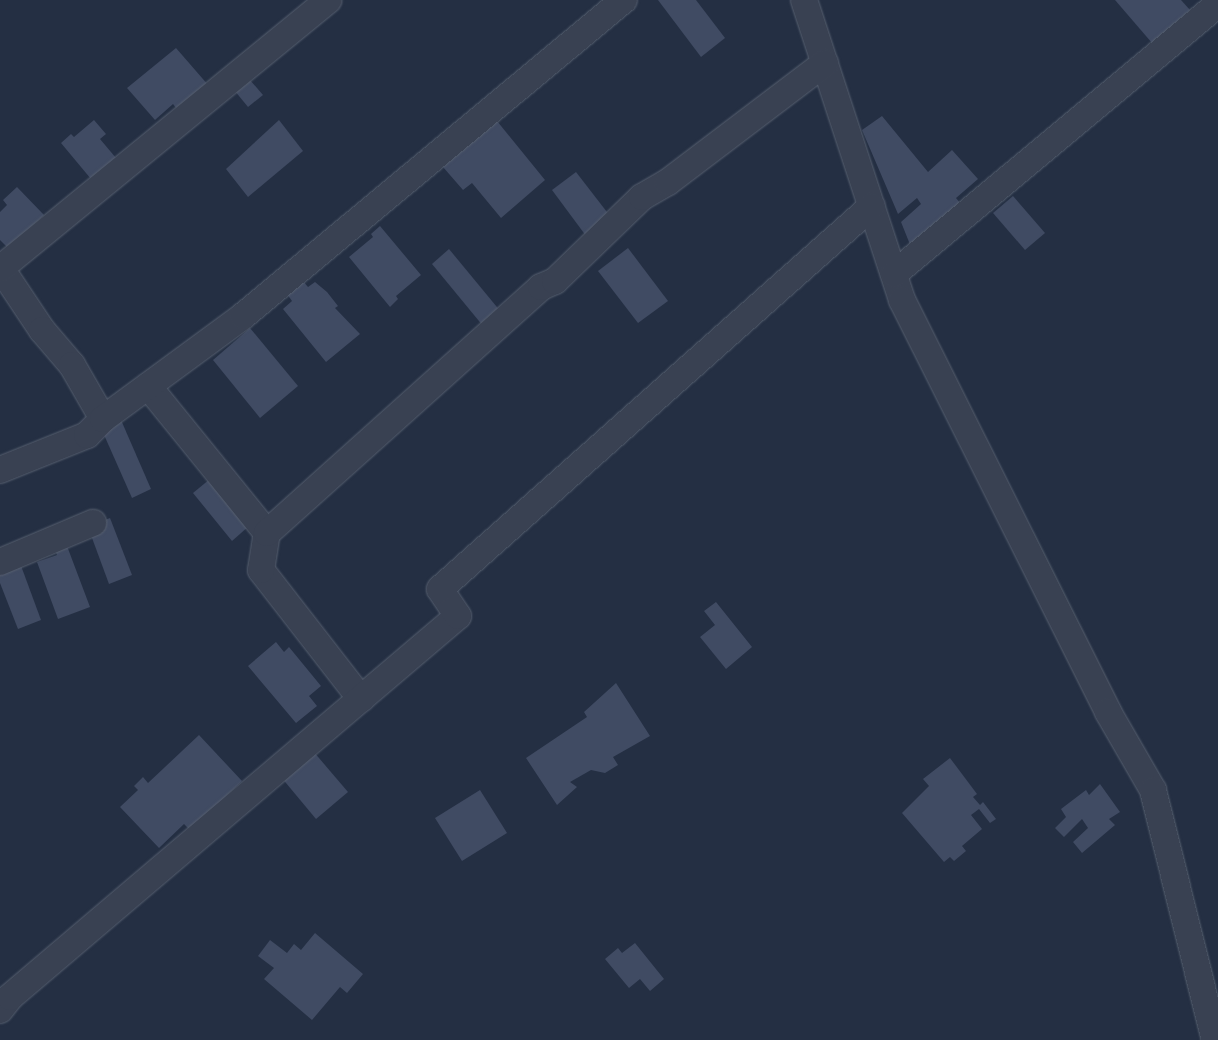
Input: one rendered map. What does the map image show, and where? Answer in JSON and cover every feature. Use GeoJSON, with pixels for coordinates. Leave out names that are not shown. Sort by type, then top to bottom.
{"type":"FeatureCollection","features":[{"type":"Feature","properties":{"kind":"street"},"geometry":{"type":"LineString","coordinates":[[103,419],[72,365],[42,330],[0,267],[328,0]]}},
{"type":"Feature","properties":{"kind":"street"},"geometry":{"type":"LineString","coordinates":[[0,470],[87,435],[103,419],[259,304],[624,0]]}},
{"type":"Feature","properties":{"kind":"street"},"geometry":{"type":"LineString","coordinates":[[804,0],[902,300],[1108,712],[1153,790],[1216,1040]]}},
{"type":"Feature","properties":{"kind":"street"},"geometry":{"type":"LineString","coordinates":[[894,274],[1218,4]]}},
{"type":"Feature","properties":{"kind":"street"},"geometry":{"type":"LineString","coordinates":[[361,699],[262,570],[267,533],[540,287],[555,281],[642,198],[668,182],[825,62]]}},
{"type":"Feature","properties":{"kind":"street"},"geometry":{"type":"LineString","coordinates":[[0,1010],[10,997],[458,616],[440,588],[872,206]]}},
{"type":"Feature","properties":{"kind":"street"},"geometry":{"type":"LineString","coordinates":[[148,386],[267,533]]}},
{"type":"Feature","properties":{"kind":"street"},"geometry":{"type":"LineString","coordinates":[[0,562],[93,523]]}},
{"type":"Feature","properties":{"kind":"building"},"geometry":{"type":"Polygon","coordinates":[[[658,0],[696,0],[725,38],[701,57],[658,0]]]}},
{"type":"Feature","properties":{"kind":"building"},"geometry":{"type":"Polygon","coordinates":[[[1115,0],[1181,0],[1190,10],[1152,43],[1115,0]]]}},
{"type":"Feature","properties":{"kind":"building"},"geometry":{"type":"Polygon","coordinates":[[[176,48],[209,86],[176,108],[173,104],[155,120],[127,88],[176,48]]]}},
{"type":"Feature","properties":{"kind":"building"},"geometry":{"type":"Polygon","coordinates":[[[244,73],[263,95],[248,107],[230,85],[244,73]]]}},
{"type":"Feature","properties":{"kind":"building"},"geometry":{"type":"Polygon","coordinates":[[[882,116],[928,172],[952,150],[978,179],[956,198],[960,203],[911,247],[901,222],[921,204],[917,198],[898,214],[862,130],[882,116]]]}},
{"type":"Feature","properties":{"kind":"building"},"geometry":{"type":"Polygon","coordinates":[[[94,120],[106,134],[100,139],[116,158],[91,179],[61,143],[71,134],[74,137],[94,120]]]}},
{"type":"Feature","properties":{"kind":"building"},"geometry":{"type":"Polygon","coordinates":[[[279,120],[303,151],[248,197],[226,169],[279,120]]]}},
{"type":"Feature","properties":{"kind":"building"},"geometry":{"type":"Polygon","coordinates":[[[497,121],[545,180],[501,218],[472,183],[463,190],[443,167],[497,121]]]}},
{"type":"Feature","properties":{"kind":"building"},"geometry":{"type":"Polygon","coordinates":[[[576,172],[617,225],[592,244],[552,190],[576,172]]]}},
{"type":"Feature","properties":{"kind":"building"},"geometry":{"type":"Polygon","coordinates":[[[17,187],[44,215],[8,248],[0,240],[0,212],[7,205],[3,200],[17,187]]]}},
{"type":"Feature","properties":{"kind":"building"},"geometry":{"type":"Polygon","coordinates":[[[1013,196],[1045,233],[1025,250],[993,213],[1013,196]]]}},
{"type":"Feature","properties":{"kind":"building"},"geometry":{"type":"Polygon","coordinates":[[[380,226],[421,275],[396,296],[398,299],[390,307],[349,257],[373,237],[371,234],[380,226]]]}},
{"type":"Feature","properties":{"kind":"building"},"geometry":{"type":"Polygon","coordinates":[[[628,248],[668,301],[638,323],[598,271],[628,248]]]}},
{"type":"Feature","properties":{"kind":"building"},"geometry":{"type":"Polygon","coordinates":[[[449,249],[506,318],[488,332],[432,264],[449,249]]]}},
{"type":"Feature","properties":{"kind":"building"},"geometry":{"type":"Polygon","coordinates":[[[303,281],[308,287],[315,282],[327,292],[338,306],[335,308],[360,334],[326,362],[283,309],[292,301],[287,294],[303,281]]]}},
{"type":"Feature","properties":{"kind":"building"},"geometry":{"type":"Polygon","coordinates":[[[250,328],[298,386],[260,418],[213,360],[250,328]]]}},
{"type":"Feature","properties":{"kind":"building"},"geometry":{"type":"Polygon","coordinates":[[[121,420],[151,489],[132,498],[101,428],[121,420]]]}},
{"type":"Feature","properties":{"kind":"building"},"geometry":{"type":"Polygon","coordinates":[[[210,479],[249,526],[232,541],[193,493],[210,479]]]}},
{"type":"Feature","properties":{"kind":"building"},"geometry":{"type":"Polygon","coordinates":[[[110,518],[132,575],[109,584],[88,527],[110,518]]]}},
{"type":"Feature","properties":{"kind":"building"},"geometry":{"type":"Polygon","coordinates":[[[67,546],[90,607],[58,619],[37,562],[57,555],[55,550],[67,546]]]}},
{"type":"Feature","properties":{"kind":"building"},"geometry":{"type":"Polygon","coordinates":[[[20,563],[41,620],[18,629],[0,583],[0,571],[20,563]]]}},
{"type":"Feature","properties":{"kind":"building"},"geometry":{"type":"Polygon","coordinates":[[[716,602],[752,647],[726,669],[700,637],[715,625],[704,611],[716,602]]]}},
{"type":"Feature","properties":{"kind":"building"},"geometry":{"type":"Polygon","coordinates":[[[276,642],[284,652],[289,647],[321,686],[309,696],[317,706],[296,723],[248,666],[276,642]]]}},
{"type":"Feature","properties":{"kind":"building"},"geometry":{"type":"Polygon","coordinates":[[[616,683],[650,736],[613,757],[618,765],[605,773],[591,770],[570,782],[577,787],[557,805],[526,758],[587,717],[584,712],[616,683]]]}},
{"type":"Feature","properties":{"kind":"building"},"geometry":{"type":"Polygon","coordinates":[[[199,735],[242,781],[190,830],[184,824],[159,848],[120,807],[138,790],[134,786],[143,777],[148,783],[199,735]]]}},
{"type":"Feature","properties":{"kind":"building"},"geometry":{"type":"Polygon","coordinates":[[[313,751],[348,792],[316,819],[281,777],[313,751]]]}},
{"type":"Feature","properties":{"kind":"building"},"geometry":{"type":"Polygon","coordinates":[[[950,758],[977,794],[973,797],[980,805],[983,802],[996,819],[990,823],[979,809],[971,815],[982,829],[962,846],[966,851],[954,861],[950,857],[944,862],[902,813],[929,786],[923,779],[950,758]]]}},
{"type":"Feature","properties":{"kind":"building"},"geometry":{"type":"Polygon","coordinates":[[[1100,784],[1120,812],[1109,819],[1115,825],[1082,853],[1073,842],[1088,828],[1082,819],[1064,837],[1055,828],[1066,817],[1061,809],[1086,790],[1089,795],[1100,784]]]}},
{"type":"Feature","properties":{"kind":"building"},"geometry":{"type":"Polygon","coordinates":[[[480,790],[507,833],[462,861],[435,818],[480,790]]]}},
{"type":"Feature","properties":{"kind":"building"},"geometry":{"type":"Polygon","coordinates":[[[315,933],[363,974],[347,993],[340,987],[312,1020],[264,979],[274,968],[258,956],[270,940],[287,953],[294,944],[301,950],[315,933]]]}},
{"type":"Feature","properties":{"kind":"building"},"geometry":{"type":"Polygon","coordinates":[[[635,943],[664,979],[650,991],[640,979],[629,988],[605,959],[618,948],[622,953],[635,943]]]}}]}
